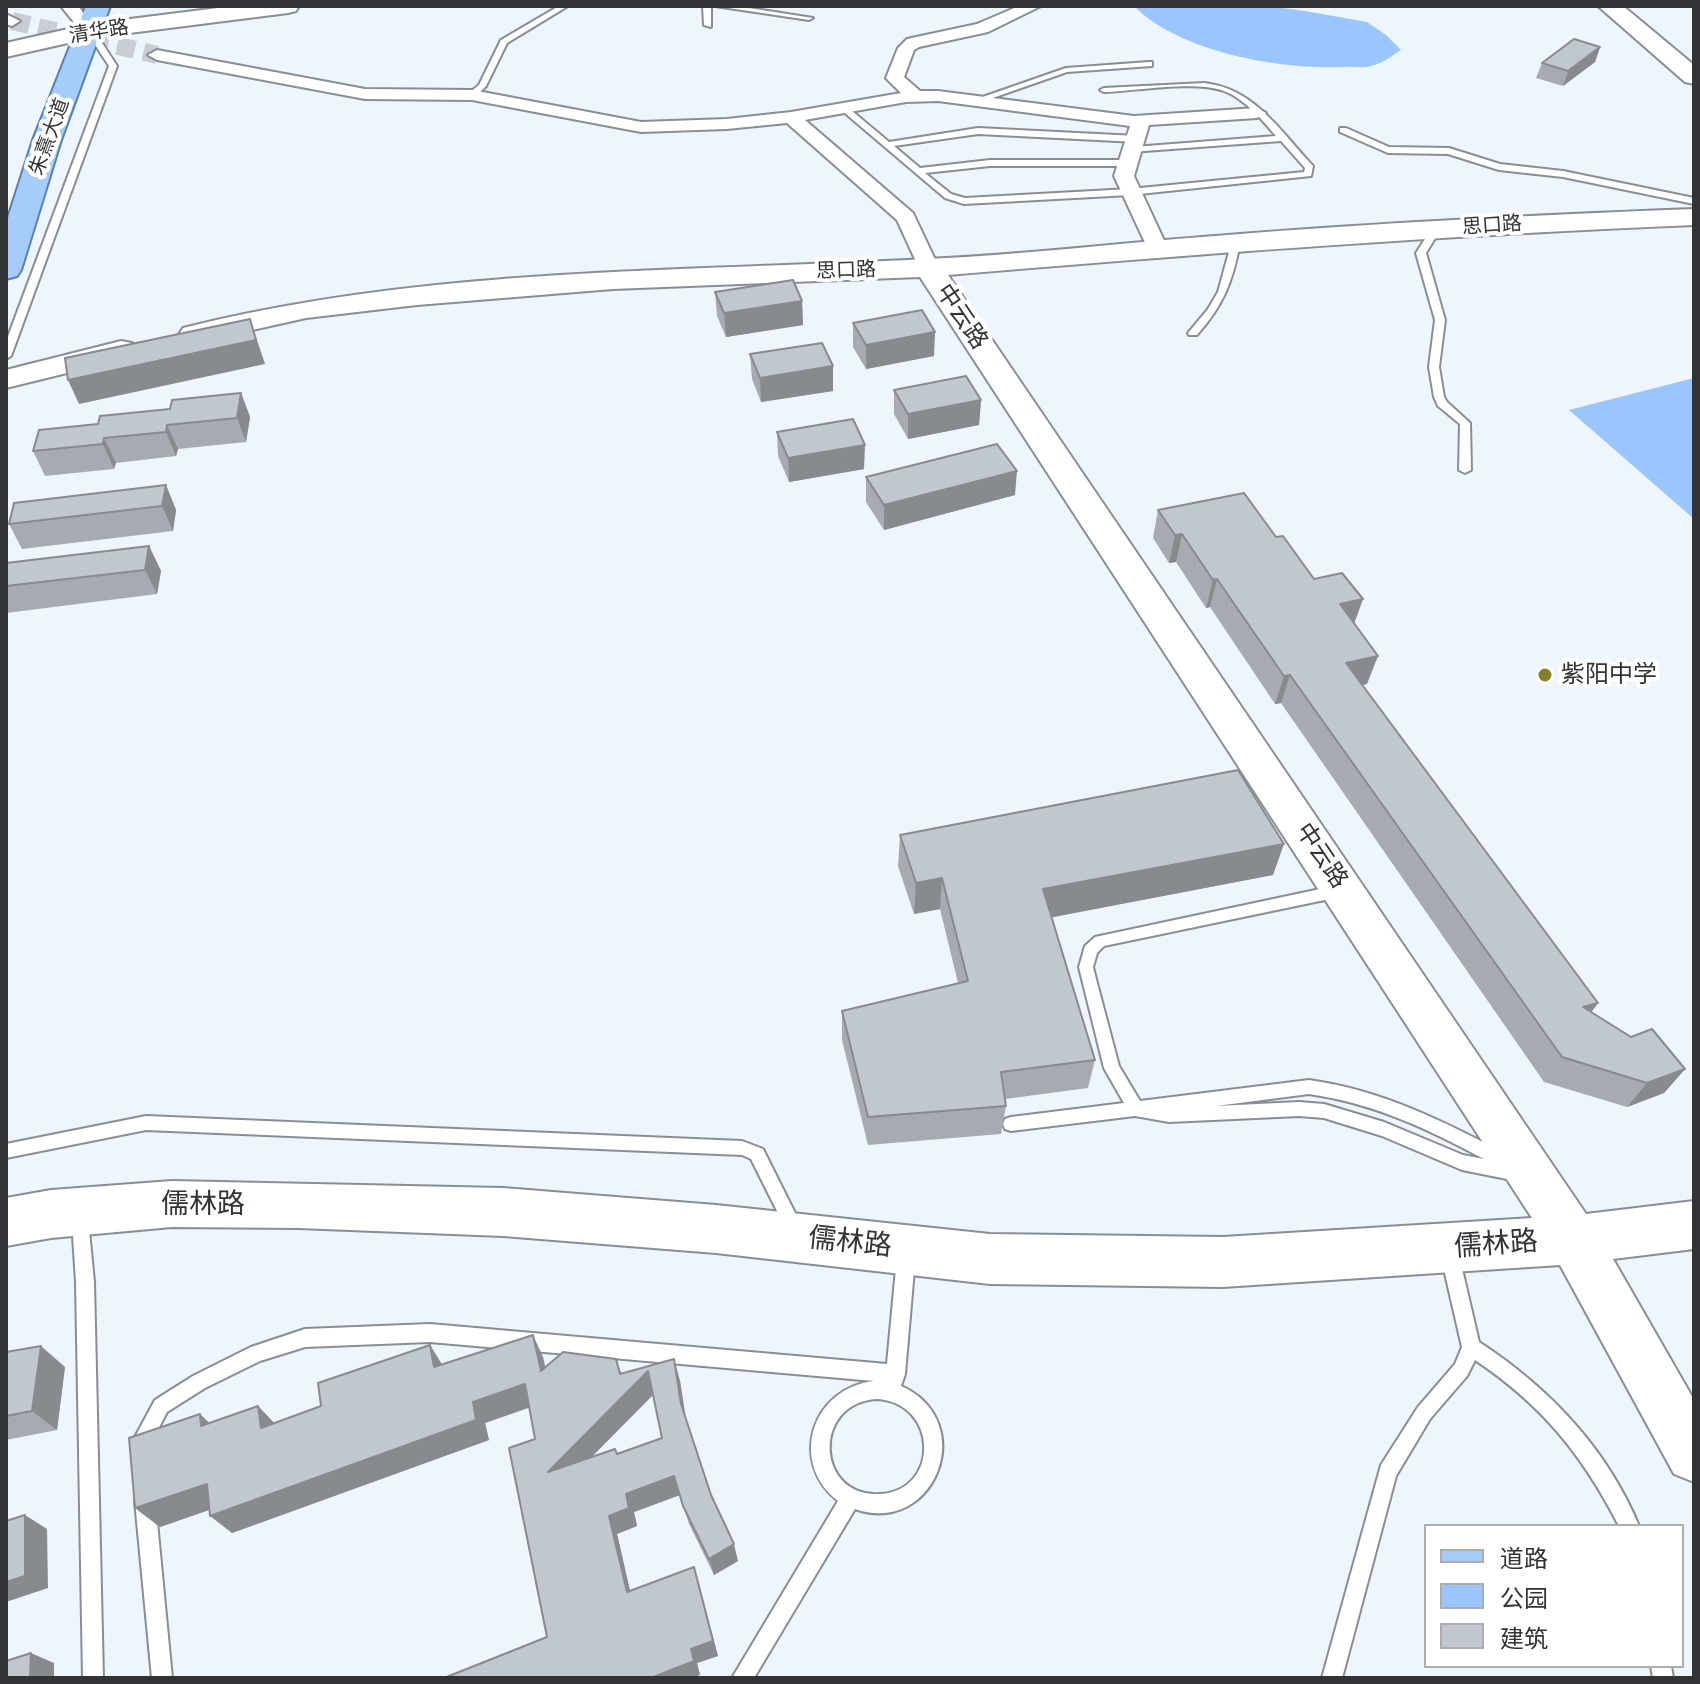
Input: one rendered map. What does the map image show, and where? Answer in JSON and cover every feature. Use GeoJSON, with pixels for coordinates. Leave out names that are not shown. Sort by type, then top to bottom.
{"type":"FeatureCollection","features":[{"type":"Feature","properties":{"kind":"main road","name":"朱熹大道"},"geometry":{"type":"LineString","coordinates":[[6,270],[47,140],[94,19]]}},
{"type":"Feature","properties":{"kind":"street"},"geometry":{"type":"LineString","coordinates":[[69,6],[94,19]]}},
{"type":"Feature","properties":{"kind":"street","name":"清华路"},"geometry":{"type":"LineString","coordinates":[[6,50],[94,19],[288,6]]}},
{"type":"Feature","properties":{"kind":"street"},"geometry":{"type":"LineString","coordinates":[[916,97],[895,78],[906,48],[923,39],[982,28],[1033,6]]}},
{"type":"Feature","properties":{"kind":"street"},"geometry":{"type":"LineString","coordinates":[[1609,6],[1694,77]]}},
{"type":"Feature","properties":{"kind":"street"},"geometry":{"type":"LineString","coordinates":[[157,55],[365,94],[472,95],[641,127],[727,124],[916,97],[978,100],[1135,143],[1257,113]]}},
{"type":"Feature","properties":{"kind":"street"},"geometry":{"type":"LineString","coordinates":[[791,117],[906,217],[929,268]]}},
{"type":"Feature","properties":{"kind":"street"},"geometry":{"type":"LineString","coordinates":[[1135,143],[1124,176],[1158,249]]}},
{"type":"Feature","properties":{"kind":"street","name":"思口路"},"geometry":{"type":"LineString","coordinates":[[6,379],[306,309],[417,296],[613,280],[929,268],[1235,243],[1694,217]]}},
{"type":"Feature","properties":{"kind":"street","name":"中云路"},"geometry":{"type":"LineString","coordinates":[[929,268],[1533,1176],[1574,1240],[1694,1454]]}},
{"type":"Feature","properties":{"kind":"street","name":"儒林路"},"geometry":{"type":"LineString","coordinates":[[6,1222],[80,1211],[172,1204],[471,1211],[800,1238],[990,1259],[1223,1262],[1574,1240],[1694,1225]]}},
{"type":"Feature","properties":{"kind":"lane"},"geometry":{"type":"LineString","coordinates":[[472,95],[482,86],[497,50],[504,42],[564,6]]}},
{"type":"Feature","properties":{"kind":"lane"},"geometry":{"type":"LineString","coordinates":[[707,6],[708,25]]}},
{"type":"Feature","properties":{"kind":"lane"},"geometry":{"type":"LineString","coordinates":[[719,6],[809,18]]}},
{"type":"Feature","properties":{"kind":"lane"},"geometry":{"type":"LineString","coordinates":[[6,356],[113,66],[94,19]]}},
{"type":"Feature","properties":{"kind":"lane"},"geometry":{"type":"LineString","coordinates":[[978,100],[1066,70],[1149,64]]}},
{"type":"Feature","properties":{"kind":"lane"},"geometry":{"type":"LineString","coordinates":[[843,108],[948,196],[964,201],[1130,192],[1308,174],[1310,168],[1282,138],[1229,91],[1214,86],[1104,90]]}},
{"type":"Feature","properties":{"kind":"lane"},"geometry":{"type":"LineString","coordinates":[[1343,130],[1388,150],[1449,151],[1499,167],[1563,174],[1694,201]]}},
{"type":"Feature","properties":{"kind":"lane"},"geometry":{"type":"LineString","coordinates":[[887,145],[978,131],[1135,143]]}},
{"type":"Feature","properties":{"kind":"lane"},"geometry":{"type":"LineString","coordinates":[[916,171],[1135,143],[1282,138]]}},
{"type":"Feature","properties":{"kind":"lane"},"geometry":{"type":"LineString","coordinates":[[1435,230],[1421,253],[1440,320],[1434,367],[1442,404],[1465,423],[1465,470]]}},
{"type":"Feature","properties":{"kind":"lane"},"geometry":{"type":"LineString","coordinates":[[1193,333],[1218,306],[1223,296],[1235,243]]}},
{"type":"Feature","properties":{"kind":"lane"},"geometry":{"type":"LineString","coordinates":[[1344,890],[1100,941],[1090,950],[1086,967],[1112,1068],[1136,1109],[1169,1115],[1299,1109],[1324,1111],[1384,1129],[1462,1162],[1533,1176]]}},
{"type":"Feature","properties":{"kind":"lane"},"geometry":{"type":"LineString","coordinates":[[1011,1124],[1309,1087],[1334,1089],[1430,1123],[1533,1176]]}},
{"type":"Feature","properties":{"kind":"lane"},"geometry":{"type":"LineString","coordinates":[[6,1151],[146,1123],[742,1148],[757,1154],[800,1238]]}},
{"type":"Feature","properties":{"kind":"lane"},"geometry":{"type":"LineString","coordinates":[[80,1211],[85,1282],[93,1678]]}},
{"type":"Feature","properties":{"kind":"lane"},"geometry":{"type":"LineString","coordinates":[[1332,1678],[1388,1472],[1424,1413],[1461,1370],[1471,1347],[1448,1248]]}},
{"type":"Feature","properties":{"kind":"lane"},"geometry":{"type":"LineString","coordinates":[[895,1383],[907,1249]]}},
{"type":"Feature","properties":{"kind":"lane"},"geometry":{"type":"LineString","coordinates":[[162,1678],[142,1467],[144,1437],[161,1406],[199,1382],[257,1353],[305,1338],[430,1333],[895,1383],[923,1413],[931,1430],[934,1449],[930,1468],[920,1484],[906,1497],[888,1504],[869,1504],[851,1498],[836,1486],[825,1470],[820,1451],[822,1432],[830,1414],[842,1400],[858,1391],[895,1383]]}},
{"type":"Feature","properties":{"kind":"lane"},"geometry":{"type":"LineString","coordinates":[[1471,1347],[1501,1366],[1554,1411],[1600,1471],[1628,1524]]}},
{"type":"Feature","properties":{"kind":"lane"},"geometry":{"type":"LineString","coordinates":[[742,1678],[851,1498]]}},
{"type":"Feature","properties":{"kind":"green space"},"geometry":{"type":"Polygon","coordinates":[[[1134,6],[1268,6],[1305,11],[1367,22],[1401,50],[1381,63],[1366,67],[1318,67],[1261,61],[1232,55],[1177,35],[1153,22],[1134,6]]]}},
{"type":"Feature","properties":{"kind":"green space"},"geometry":{"type":"Polygon","coordinates":[[[1694,378],[1694,519],[1569,410],[1694,378]]]}},
{"type":"Feature","properties":{"kind":"building"},"geometry":{"type":"Polygon","coordinates":[[[1574,39],[1600,47],[1568,71],[1542,63],[1574,39]]]}},
{"type":"Feature","properties":{"kind":"building"},"geometry":{"type":"Polygon","coordinates":[[[793,280],[802,301],[724,313],[715,292],[793,280]]]}},
{"type":"Feature","properties":{"kind":"building"},"geometry":{"type":"Polygon","coordinates":[[[922,310],[935,332],[866,345],[853,323],[922,310]]]}},
{"type":"Feature","properties":{"kind":"building"},"geometry":{"type":"Polygon","coordinates":[[[250,319],[256,340],[68,380],[65,358],[250,319]]]}},
{"type":"Feature","properties":{"kind":"building"},"geometry":{"type":"Polygon","coordinates":[[[822,343],[833,366],[760,378],[750,354],[822,343]]]}},
{"type":"Feature","properties":{"kind":"building"},"geometry":{"type":"Polygon","coordinates":[[[966,376],[981,400],[908,414],[894,390],[966,376]]]}},
{"type":"Feature","properties":{"kind":"building"},"geometry":{"type":"Polygon","coordinates":[[[241,393],[237,418],[167,425],[166,432],[104,438],[103,444],[33,451],[39,430],[98,424],[100,416],[170,409],[172,400],[241,393]]]}},
{"type":"Feature","properties":{"kind":"building"},"geometry":{"type":"Polygon","coordinates":[[[853,419],[865,445],[788,458],[777,432],[853,419]]]}},
{"type":"Feature","properties":{"kind":"building"},"geometry":{"type":"Polygon","coordinates":[[[997,444],[1017,471],[884,505],[866,477],[997,444]]]}},
{"type":"Feature","properties":{"kind":"building"},"geometry":{"type":"Polygon","coordinates":[[[166,485],[162,506],[9,524],[14,503],[166,485]]]}},
{"type":"Feature","properties":{"kind":"building"},"geometry":{"type":"Polygon","coordinates":[[[1244,493],[1276,537],[1283,536],[1314,579],[1342,573],[1363,599],[1340,604],[1378,656],[1346,663],[1598,1003],[1583,1007],[1631,1037],[1652,1029],[1685,1069],[1647,1083],[1562,1057],[1290,675],[1284,676],[1217,579],[1213,580],[1182,534],[1175,535],[1158,510],[1244,493]]]}},
{"type":"Feature","properties":{"kind":"building"},"geometry":{"type":"Polygon","coordinates":[[[149,546],[145,570],[6,586],[6,563],[149,546]]]}},
{"type":"Feature","properties":{"kind":"building"},"geometry":{"type":"Polygon","coordinates":[[[1238,770],[1284,844],[1043,889],[1095,1060],[1001,1072],[1006,1106],[868,1117],[842,1011],[968,981],[942,878],[916,883],[900,835],[1238,770]]]}},
{"type":"Feature","properties":{"kind":"building"},"geometry":{"type":"Polygon","coordinates":[[[533,1335],[541,1371],[563,1352],[616,1359],[620,1374],[674,1359],[681,1404],[711,1495],[734,1544],[709,1559],[683,1506],[674,1476],[626,1494],[629,1508],[609,1516],[627,1592],[694,1567],[713,1641],[691,1649],[694,1661],[651,1678],[444,1678],[547,1637],[509,1448],[535,1439],[525,1384],[473,1402],[476,1420],[210,1516],[207,1484],[135,1508],[129,1438],[200,1414],[201,1426],[258,1406],[261,1428],[321,1406],[318,1383],[430,1345],[434,1367],[533,1335]],[[648,1371],[548,1472],[615,1449],[617,1454],[662,1438],[648,1371]]]}},
{"type":"Feature","properties":{"kind":"building"},"geometry":{"type":"Polygon","coordinates":[[[41,1346],[32,1411],[6,1416],[6,1352],[41,1346]]]}},
{"type":"Feature","properties":{"kind":"building"},"geometry":{"type":"Polygon","coordinates":[[[25,1515],[25,1576],[6,1582],[6,1521],[25,1515]]]}},
{"type":"Feature","properties":{"kind":"building"},"geometry":{"type":"Polygon","coordinates":[[[31,1653],[30,1678],[6,1678],[6,1661],[31,1653]]]}},
{"type":"Feature","properties":{"kind":"tunnel"},"geometry":{"type":"LineString","coordinates":[[12,21],[157,55]]}},
{"type":"Feature","properties":{"kind":"place","name":"紫阳中学"},"geometry":{"type":"Point","coordinates":[1545,675]}}]}
